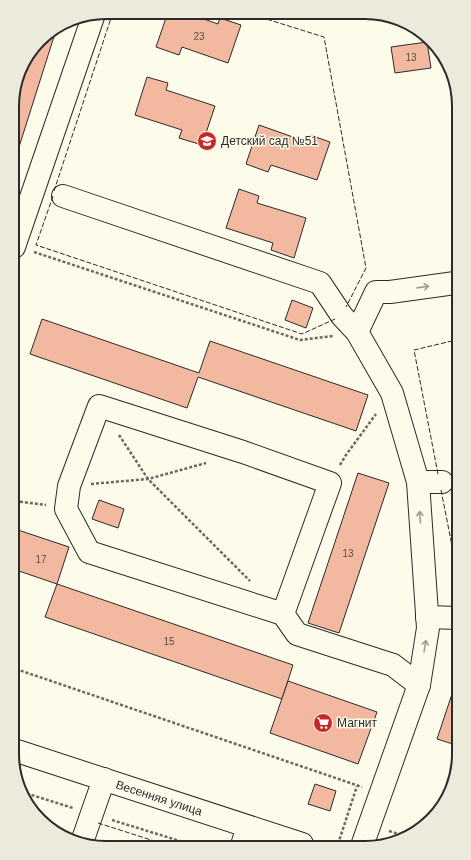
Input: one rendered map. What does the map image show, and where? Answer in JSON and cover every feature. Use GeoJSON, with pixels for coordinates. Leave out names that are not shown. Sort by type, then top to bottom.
{"type":"FeatureCollection","features":[{"type":"Feature","properties":{"kind":"street"},"geometry":{"type":"LineString","coordinates":[[19,232],[92,20]]}},
{"type":"Feature","properties":{"kind":"street"},"geometry":{"type":"LineString","coordinates":[[63,196],[320,283],[342,316],[357,332],[392,393],[418,482],[428,628],[419,685],[364,841]]}},
{"type":"Feature","properties":{"kind":"street"},"geometry":{"type":"LineString","coordinates":[[357,332],[376,292],[390,292],[452,282]]}},
{"type":"Feature","properties":{"kind":"street"},"geometry":{"type":"LineString","coordinates":[[283,614],[330,483],[243,452],[99,406],[69,486],[66,509],[89,552],[283,614],[297,634],[393,665],[419,685]]}},
{"type":"Feature","properties":{"kind":"street"},"geometry":{"type":"LineString","coordinates":[[418,482],[442,482]]}},
{"type":"Feature","properties":{"kind":"street"},"geometry":{"type":"LineString","coordinates":[[427,617],[452,618]]}},
{"type":"Feature","properties":{"kind":"street","name":"Весенняя улица"},"geometry":{"type":"LineString","coordinates":[[19,752],[104,779],[245,836],[281,841]]}},
{"type":"Feature","properties":{"kind":"street"},"geometry":{"type":"LineString","coordinates":[[83,838],[104,779]]}},
{"type":"Feature","properties":{"kind":"path"},"geometry":{"type":"LineString","coordinates":[[19,248],[300,340],[357,332]]}},
{"type":"Feature","properties":{"kind":"path"},"geometry":{"type":"LineString","coordinates":[[330,483],[346,455],[392,393]]}},
{"type":"Feature","properties":{"kind":"path"},"geometry":{"type":"LineString","coordinates":[[117,433],[148,479],[255,586]]}},
{"type":"Feature","properties":{"kind":"path"},"geometry":{"type":"LineString","coordinates":[[69,486],[148,479],[206,463]]}},
{"type":"Feature","properties":{"kind":"path"},"geometry":{"type":"LineString","coordinates":[[19,502],[66,509]]}},
{"type":"Feature","properties":{"kind":"path"},"geometry":{"type":"LineString","coordinates":[[19,670],[362,788],[374,776],[385,780]]}},
{"type":"Feature","properties":{"kind":"path"},"geometry":{"type":"LineString","coordinates":[[339,841],[357,786]]}},
{"type":"Feature","properties":{"kind":"building"},"geometry":{"type":"Polygon","coordinates":[[[166,19],[204,19],[218,24],[220,19],[223,19],[241,25],[228,63],[182,47],[179,55],[156,47],[166,19]]]}},
{"type":"Feature","properties":{"kind":"building"},"geometry":{"type":"Polygon","coordinates":[[[54,36],[19,147],[19,106],[24,78],[37,53],[44,44],[54,36]]]}},
{"type":"Feature","properties":{"kind":"building"},"geometry":{"type":"Polygon","coordinates":[[[424,42],[428,46],[431,68],[395,73],[391,47],[424,42]]]}},
{"type":"Feature","properties":{"kind":"building"},"geometry":{"type":"Polygon","coordinates":[[[147,77],[168,83],[166,90],[215,106],[202,145],[179,138],[182,130],[135,115],[147,77]]]}},
{"type":"Feature","properties":{"kind":"building"},"geometry":{"type":"Polygon","coordinates":[[[259,125],[307,142],[310,135],[330,142],[317,180],[271,165],[268,172],[246,164],[259,125]]]}},
{"type":"Feature","properties":{"kind":"building"},"geometry":{"type":"Polygon","coordinates":[[[239,189],[259,196],[257,203],[306,218],[294,258],[271,250],[273,243],[226,228],[239,189]]]}},
{"type":"Feature","properties":{"kind":"building"},"geometry":{"type":"Polygon","coordinates":[[[292,300],[313,308],[306,328],[285,320],[292,300]]]}},
{"type":"Feature","properties":{"kind":"building"},"geometry":{"type":"Polygon","coordinates":[[[42,319],[199,373],[210,341],[368,395],[356,431],[198,377],[187,408],[30,354],[42,319]]]}},
{"type":"Feature","properties":{"kind":"building"},"geometry":{"type":"Polygon","coordinates":[[[358,473],[389,483],[339,633],[308,623],[358,473]]]}},
{"type":"Feature","properties":{"kind":"building"},"geometry":{"type":"Polygon","coordinates":[[[99,500],[124,509],[118,528],[92,519],[99,500]]]}},
{"type":"Feature","properties":{"kind":"building"},"geometry":{"type":"Polygon","coordinates":[[[19,530],[69,547],[57,584],[19,571],[19,530]]]}},
{"type":"Feature","properties":{"kind":"building"},"geometry":{"type":"Polygon","coordinates":[[[57,584],[293,665],[282,699],[45,617],[57,584]]]}},
{"type":"Feature","properties":{"kind":"building","name":"Магнит"},"geometry":{"type":"Polygon","coordinates":[[[288,681],[377,712],[358,764],[270,733],[288,681]]]}},
{"type":"Feature","properties":{"kind":"building"},"geometry":{"type":"Polygon","coordinates":[[[452,694],[452,744],[437,739],[452,694]]]}},
{"type":"Feature","properties":{"kind":"building"},"geometry":{"type":"Polygon","coordinates":[[[315,784],[336,791],[330,811],[308,804],[315,784]]]}},
{"type":"Feature","properties":{"kind":"fence"},"geometry":{"type":"LineString","coordinates":[[54,191],[111,19]]}},
{"type":"Feature","properties":{"kind":"fence"},"geometry":{"type":"LineString","coordinates":[[266,19],[324,37],[366,268],[346,307]]}},
{"type":"Feature","properties":{"kind":"fence"},"geometry":{"type":"LineString","coordinates":[[53,196],[36,245],[302,334],[335,319]]}},
{"type":"Feature","properties":{"kind":"fence"},"geometry":{"type":"LineString","coordinates":[[438,474],[414,350],[452,341]]}},
{"type":"Feature","properties":{"kind":"fence"},"geometry":{"type":"LineString","coordinates":[[441,490],[452,546]]}},
{"type":"Feature","properties":{"kind":"fence"},"geometry":{"type":"LineString","coordinates":[[98,823],[154,841]]}},
{"type":"Feature","properties":{"kind":"place","name":"Детский сад №51"},"geometry":{"type":"Point","coordinates":[207,141]}},
{"type":"Feature","properties":{"kind":"place","name":"Магнит"},"geometry":{"type":"Point","coordinates":[323,723]}}]}
